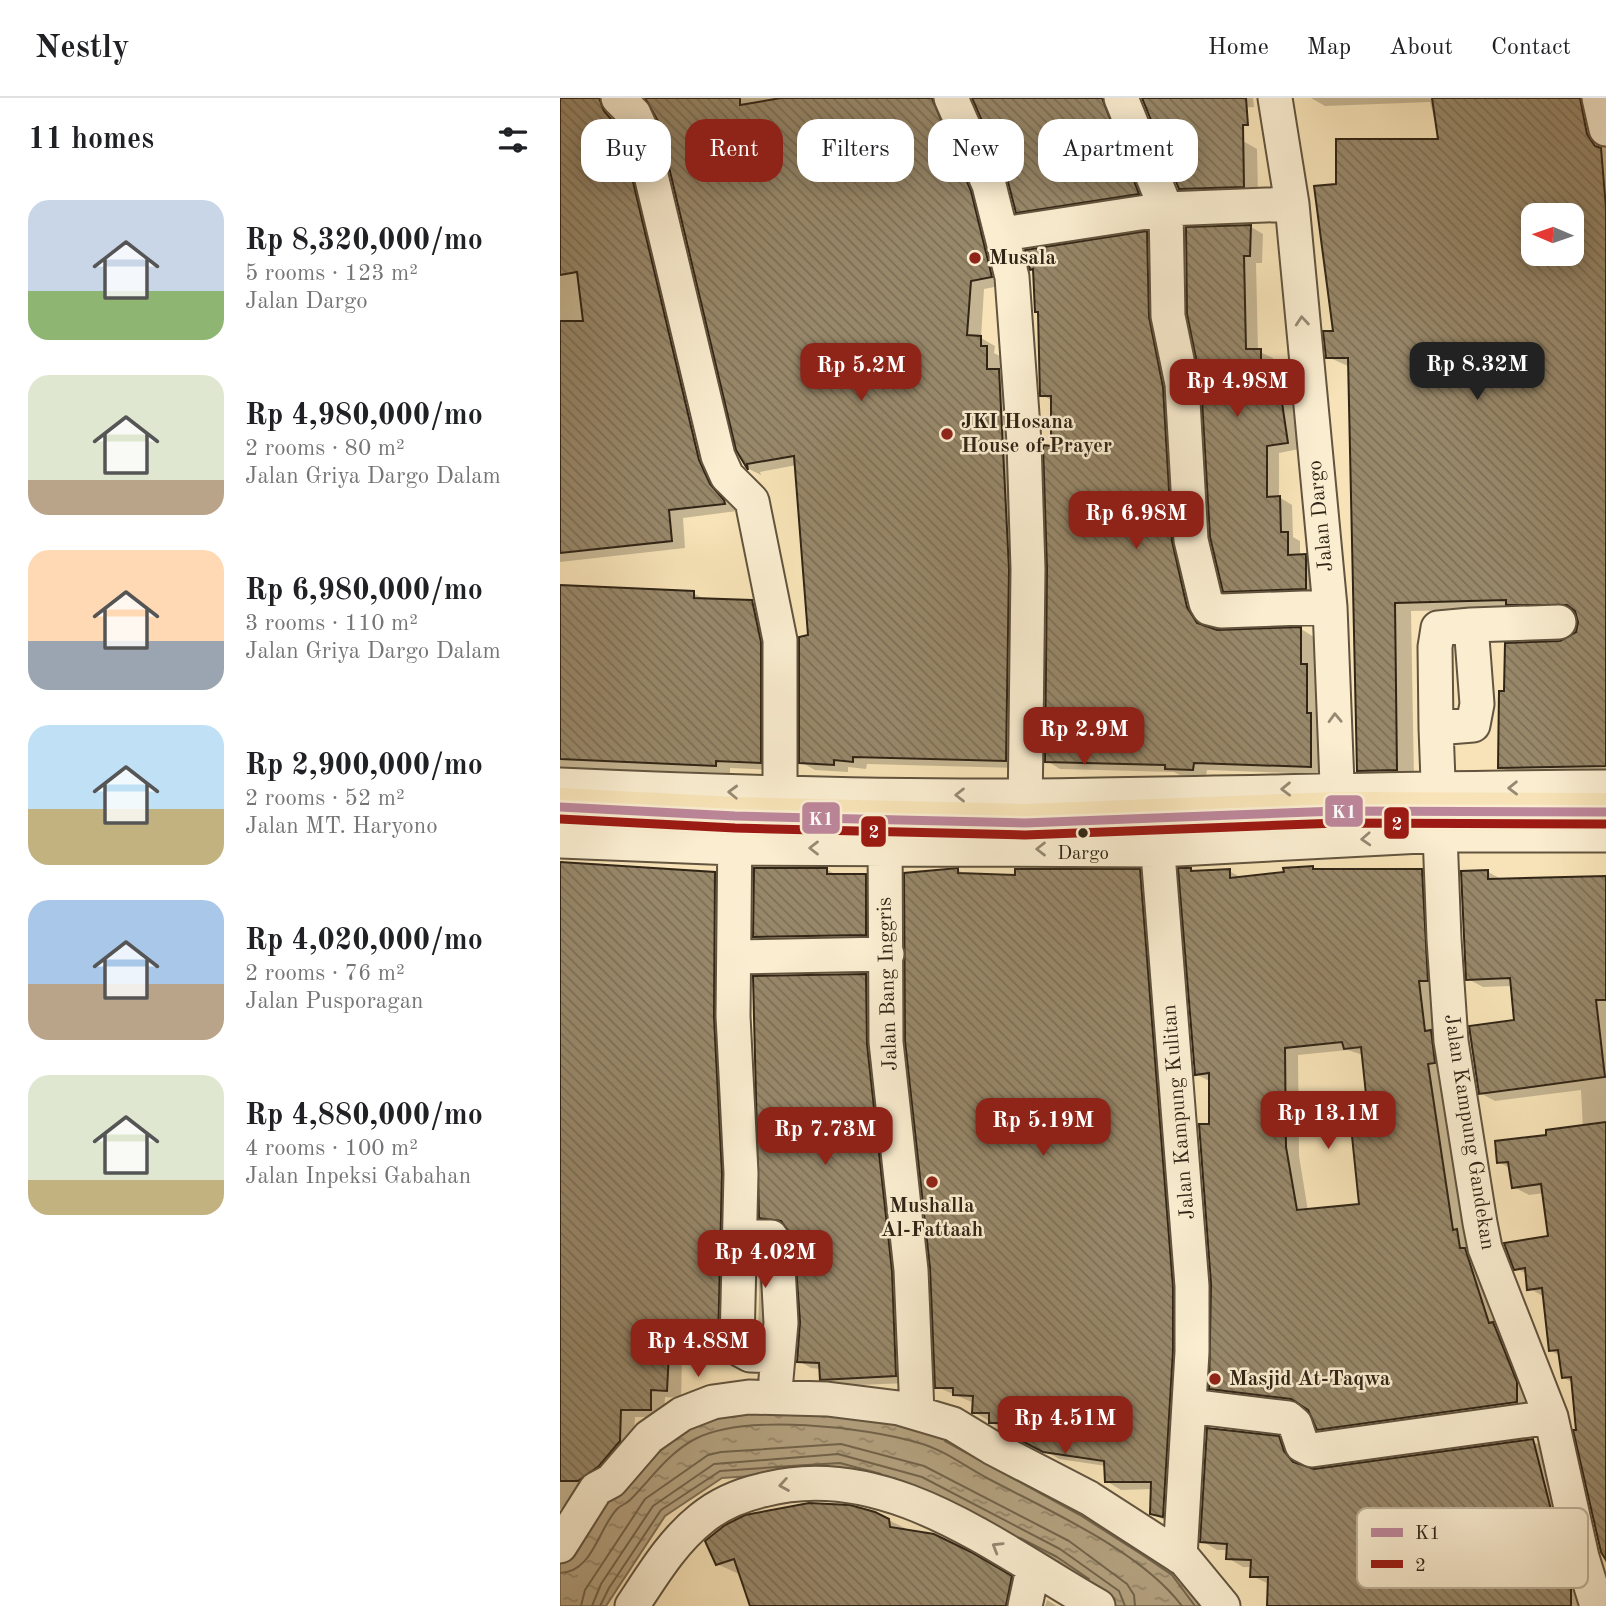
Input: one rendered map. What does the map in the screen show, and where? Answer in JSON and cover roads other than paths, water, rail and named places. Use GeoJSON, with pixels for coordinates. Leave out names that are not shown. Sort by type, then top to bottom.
{"type":"FeatureCollection","features":[{"type":"Feature","properties":{"kind":"main road"},"geometry":{"type":"LineString","coordinates":[[560,807],[735,832],[780,806],[885,834],[1025,810],[1157,834],[1338,800],[1439,812],[1564,799],[1606,812]]}},
{"type":"Feature","properties":{"kind":"street"},"geometry":{"type":"LineString","coordinates":[[618,98],[634,114],[639,125],[718,456],[727,476],[752,501],[780,640],[780,806]]}},
{"type":"Feature","properties":{"kind":"street"},"geometry":{"type":"LineString","coordinates":[[951,98],[989,185],[1012,277],[1025,455],[1028,569],[1025,810]]}},
{"type":"Feature","properties":{"kind":"street"},"geometry":{"type":"LineString","coordinates":[[1121,98],[1166,209],[1168,316],[1183,394],[1191,540],[1206,603],[1209,608],[1221,611],[1330,607]]}},
{"type":"Feature","properties":{"kind":"street","name":"Jalan Dargo"},"geometry":{"type":"LineString","coordinates":[[1275,98],[1292,204],[1330,607],[1338,800]]}},
{"type":"Feature","properties":{"kind":"street"},"geometry":{"type":"LineString","coordinates":[[1599,98],[1606,129]]}},
{"type":"Feature","properties":{"kind":"street"},"geometry":{"type":"LineString","coordinates":[[1003,234],[1166,209],[1292,204]]}},
{"type":"Feature","properties":{"kind":"street","name":"Jalan Kampung Gandekan"},"geometry":{"type":"LineString","coordinates":[[1559,622],[1438,628],[1435,647],[1436,728],[1451,1041],[1480,1223],[1485,1248],[1551,1417],[1571,1508]]}},
{"type":"Feature","properties":{"kind":"street"},"geometry":{"type":"LineString","coordinates":[[560,785],[780,806],[1025,810],[1338,800]]}},
{"type":"Feature","properties":{"kind":"street"},"geometry":{"type":"LineString","coordinates":[[1564,799],[1606,787]]}},
{"type":"Feature","properties":{"kind":"street"},"geometry":{"type":"LineString","coordinates":[[560,841],[735,832],[1157,834],[1439,812],[1606,835]]}},
{"type":"Feature","properties":{"kind":"street"},"geometry":{"type":"LineString","coordinates":[[735,832],[733,1016],[741,1173],[738,1237],[739,1349],[750,1355],[778,1356],[775,1397]]}},
{"type":"Feature","properties":{"kind":"street","name":"Jalan Bang Inggris"},"geometry":{"type":"LineString","coordinates":[[885,834],[886,1042],[911,1270],[917,1412]]}},
{"type":"Feature","properties":{"kind":"street","name":"Jalan Kampung Kulitan"},"geometry":{"type":"LineString","coordinates":[[1157,834],[1191,1258],[1183,1559]]}},
{"type":"Feature","properties":{"kind":"street"},"geometry":{"type":"LineString","coordinates":[[734,957],[887,954]]}},
{"type":"Feature","properties":{"kind":"street"},"geometry":{"type":"LineString","coordinates":[[560,1546],[596,1489],[611,1481],[640,1444],[682,1414],[713,1402],[775,1397],[842,1400],[917,1412],[953,1424],[990,1447],[1089,1498],[1183,1559],[1223,1606]]}},
{"type":"Feature","properties":{"kind":"street"},"geometry":{"type":"LineString","coordinates":[[1189,1406],[1287,1418],[1295,1424],[1302,1445],[1312,1450],[1551,1417]]}},
{"type":"Feature","properties":{"kind":"street"},"geometry":{"type":"LineString","coordinates":[[632,1606],[665,1557],[701,1519],[740,1496],[811,1481],[850,1483],[880,1491],[952,1520],[1098,1606]]}},
{"type":"Feature","properties":{"kind":"street"},"geometry":{"type":"LineString","coordinates":[[1025,1606],[1033,1569]]}},
{"type":"Feature","properties":{"kind":"street","name":"Jalan Kampung Gandekan"},"geometry":{"type":"LineString","coordinates":[[1588,1577],[1597,1606]]}},
{"type":"Feature","properties":{"kind":"water"},"geometry":{"type":"Polygon","coordinates":[[[714,1404],[899,1411],[1088,1501],[1215,1606],[1112,1606],[839,1470],[722,1478],[665,1516],[606,1606],[560,1606],[560,1551],[599,1488],[714,1404]]]}},
{"type":"Feature","properties":{"kind":"place","name":"Musala"},"geometry":{"type":"Point","coordinates":[975,258]}},
{"type":"Feature","properties":{"kind":"place","name":"JKI Hosana House of Prayer"},"geometry":{"type":"Point","coordinates":[947,434]}},
{"type":"Feature","properties":{"kind":"place","name":"Dargo"},"geometry":{"type":"Point","coordinates":[1083,833]}},
{"type":"Feature","properties":{"kind":"place","name":"Mushalla Al-Fattaah"},"geometry":{"type":"Point","coordinates":[932,1182]}},
{"type":"Feature","properties":{"kind":"place","name":"Masjid At-Taqwa"},"geometry":{"type":"Point","coordinates":[1215,1379]}}]}
